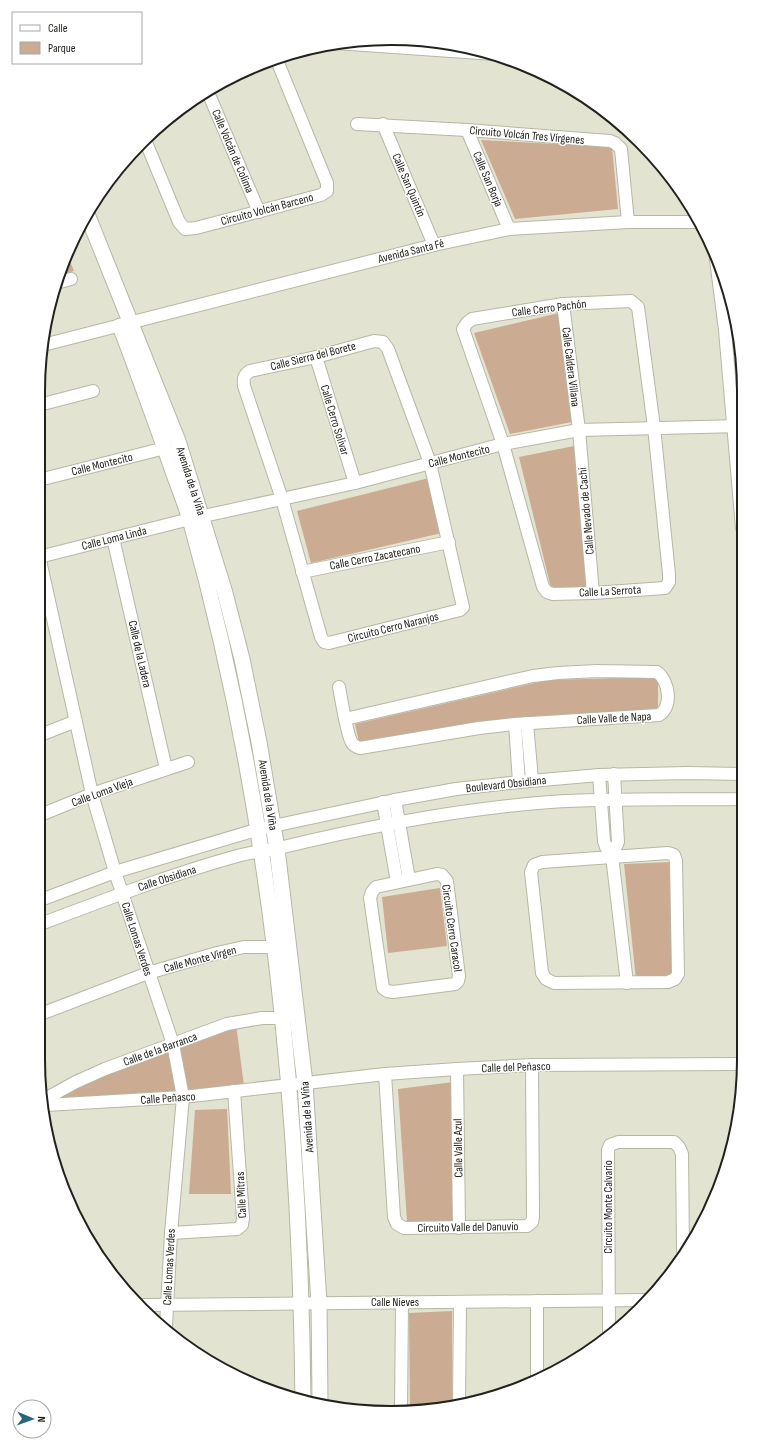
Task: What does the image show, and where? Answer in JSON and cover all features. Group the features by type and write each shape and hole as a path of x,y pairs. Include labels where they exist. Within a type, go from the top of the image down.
{"street":[{"name":"Circuito Volcán Barceno","path":"147,145 179,222 185,229 196,228 321,195 327,191 328,183 278,64"},
{"name":"Calle Volcán de Colima","path":"210,96 258,212"},
{"name":"Circuito Volcán Tres Vírgenes","path":"357,124 384,124 610,141 615,143 621,149 628,222"},
{"name":"Calle San Quintín","path":"384,124 434,245"},
{"name":"Calle San Borja","path":"467,130 509,229"},
{"name":"Avenida de la Viña","path":"89,221 126,324 165,448 196,518"},
{"name":"Avenida Santa Fé","path":"48,343 434,245 509,229 628,222 693,222"},
{"path":"718,278 737,425"},
{"path":"63,281 71,279"},
{"name":"Calle Cerro Pachón","path":"503,444 463,329 472,319 563,304 631,301 638,307 654,427"},
{"name":"Calle Caldera Villana","path":"563,304 579,430"},
{"name":"Avenida de la Viña","path":"126,324 178,441 196,518 220,635 266,828 304,1083 319,1303 320,1398"},
{"name":"Calle Sierra del Borete","path":"282,498 244,386 243,380 245,375 250,371 316,357 374,341 383,342 388,349 430,463"},
{"name":"Calle Cerro Solivar","path":"316,357 355,483"},
{"path":"45,403 93,391"},
{"name":"Calle Montecito","path":"196,518 355,483 503,444 579,430 737,425"},
{"name":"Calle La Serrota","path":"503,444 543,587 547,592 553,594 593,593 665,588 669,582 669,574 654,427"},
{"name":"Calle Nevado de Cachi","path":"579,430 593,593"},
{"name":"Calle Montecito","path":"45,478 165,448"},
{"name":"Circuito Cerro Naranjos","path":"282,498 321,637 324,642 330,643 460,610 463,607 463,601 430,463"},
{"name":"Calle Loma Linda","path":"45,555 196,518"},
{"name":"Calle de la Ladera","path":"113,538 166,769"},
{"name":"Calle Cerro Zacatecano","path":"302,572 449,542"},
{"name":"Calle Lomas Verdes","path":"45,584 92,794 115,872 173,1044 183,1097 171,1233 166,1323"},
{"name":"Calle Valle de Napa","path":"339,687 345,719 352,743 360,748 456,732 521,724 659,715 664,713 666,707 667,690 665,682 657,672 597,671 558,673 505,682 345,719"},
{"path":"45,733 76,721"},
{"path":"521,724 532,780"},
{"path":"519,782 521,724"},
{"name":"Calle Loma Vieja","path":"45,813 92,794 188,762"},
{"path":"614,774 618,842 612,856 627,983"},
{"name":"Boulevard Obsidiana","path":"266,828 389,801 532,780 614,774 737,774"},
{"path":"599,775 604,841 606,848 612,856"},
{"name":"Boulevard Obsidiana","path":"269,849 393,822 500,807 601,799 737,799"},
{"path":"389,801 403,881"},
{"name":"Calle Obsidiana","path":"45,898 115,872 266,828"},
{"name":"Avenida de la Viña","path":"269,849 274,947 289,1085 302,1304 303,1394"},
{"name":"Calle Obsidiana","path":"45,922 123,893 211,864 269,849"},
{"path":"668,853 674,855 676,861 678,974 675,978 668,982 554,983 546,979 542,973 532,869 537,863 542,862 612,856 668,853"},
{"name":"Circuito Cerro Caracol","path":"437,874 442,875 447,881 458,976 458,981 455,984 394,992 387,991 383,988 370,898 376,887 403,881 437,874"},
{"name":"Calle Monte Virgen","path":"45,1012 148,973 217,953 260,946 274,947"},
{"name":"Calle de la Barranca","path":"47,1097 93,1074 235,1022 262,1018 281,1018"},
{"name":"Calle del Peñasco","path":"289,1085 385,1074 457,1069 532,1066 737,1064"},
{"name":"Circuito Valle del Danuvio","path":"385,1074 394,1217 398,1224 404,1228 527,1226 532,1222 533,1217 532,1066"},
{"name":"Calle Valle Azul","path":"457,1069 459,1228"},
{"name":"Calle Peñasco","path":"48,1105 183,1097 289,1085"},
{"name":"Calle Mitras","path":"171,1233 237,1229 242,1226 243,1218 234,1091"},
{"name":"Circuito Monte Calvario","path":"609,1300 608,1150 610,1145 618,1142 674,1142 679,1147 682,1154 683,1246"},
{"path":"609,1300 609,1329"},
{"name":"Calle Nieves","path":"146,1305 640,1300"},
{"path":"537,1301 537,1373"},
{"path":"402,1302 402,1406"},
{"path":"459,1399 460,1302"}],"green space":[{"path":"481,140 612,147 618,209 515,219"},
{"path":"70,261 74,271 65,274"},
{"path":"559,313 572,422 510,434 474,333"},
{"path":"574,446 588,588 551,588 519,457"},
{"path":"429,478 442,533 311,563 297,511"},
{"path":"658,677 658,712 507,720 359,742 355,724 548,680"},
{"path":"672,862 672,978 636,980 624,864"},
{"path":"440,888 447,946 388,953 382,897"},
{"path":"236,1024 244,1086 186,1096 175,1047"},
{"path":"170,1048 180,1094 48,1102 48,1100 79,1082"},
{"path":"453,1082 452,1221 407,1221 398,1089"},
{"path":"227,1109 231,1194 189,1194 195,1110"},
{"path":"452,1311 452,1400 410,1405 409,1313"}]}
